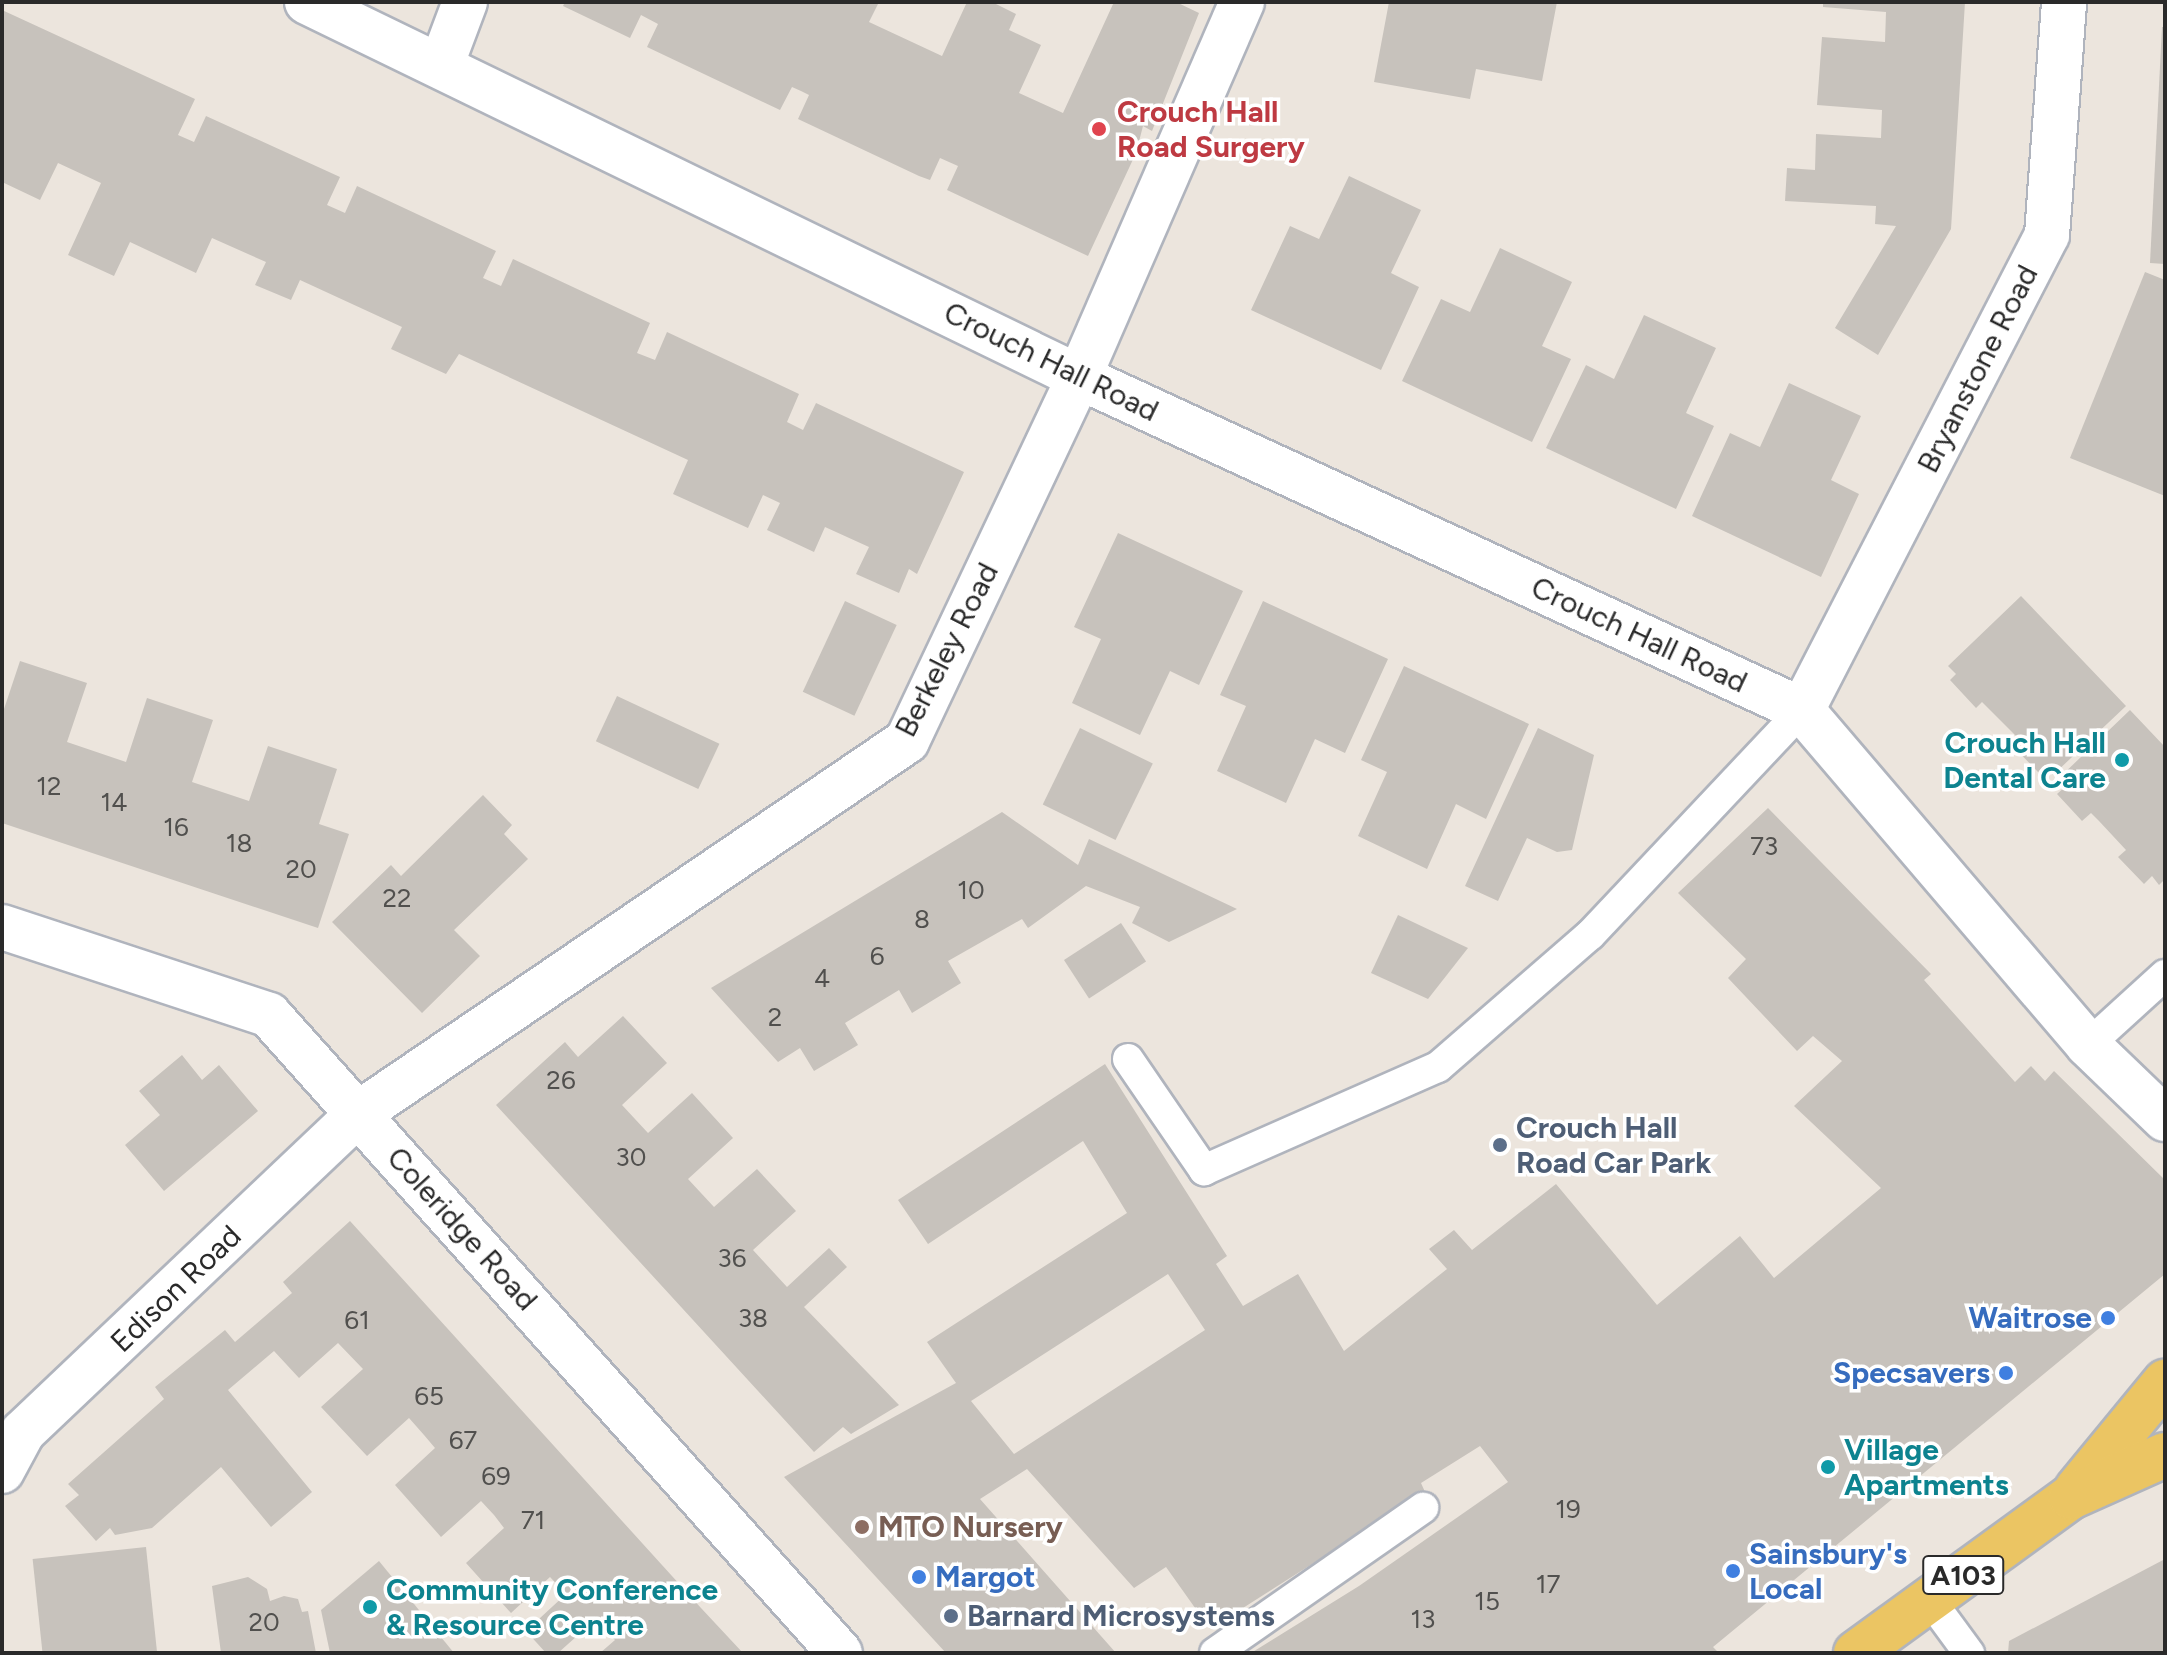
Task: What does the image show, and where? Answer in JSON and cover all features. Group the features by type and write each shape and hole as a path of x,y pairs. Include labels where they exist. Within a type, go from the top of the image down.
{"main road":[{"path":"2071,1497 2165,1382"},
{"name":"A103","path":"1856,1653 2071,1497 2165,1455"}],"street":[{"name":"Crouch Hall Road","path":"307,2 1079,377 1802,710 2088,1045 2165,1119"},
{"path":"441,66 465,2"},
{"name":"Berkeley Road","path":"359,1113 907,741 1079,377 1242,2"},
{"name":"Bryanstone Road","path":"1802,710 2047,235 2064,2"},
{"name":"Coleridge Road","path":"2,927 269,1015 840,1653"},
{"name":"Edison Road","path":"2,1471 23,1432 359,1113"}],"lane":[{"path":"1128,1059 1204,1170 1438,1067 1590,935 1802,710"},
{"path":"2088,1045 2165,975"},
{"path":"1215,1653 1423,1508"},
{"path":"1930,1600 1969,1653"}],"building":[{"path":"565,2 879,2 869,22 942,56 967,2 992,2 1016,14 1009,30 1041,45 1019,93 1063,113 1114,2 1176,2 1199,13 1152,131 1143,126 1136,153 1088,256 947,190 958,166 940,158 930,180 919,176 798,119 809,95 801,91 792,87 780,110 647,47 658,24 641,15 630,38 563,6"},
{"path":"1389,2 1557,2 1542,81 1476,69 1470,99 1374,82"},
{"path":"1823,2 1965,2 1951,229 1878,355 1835,328 1896,226 1875,224 1876,206 1785,201 1787,168 1815,170 1816,134 1881,138 1882,110 1817,105 1822,37 1885,42 1886,12 1823,7"},
{"path":"2,10 195,99 178,135 194,142 206,116 340,177 327,205 345,213 357,186 496,251 483,278 501,286 513,259 650,323 637,353 655,360 667,332 799,394 787,422 803,430 816,403 964,472 917,574 909,569 899,593 856,574 869,547 825,527 814,552 767,530 780,503 763,495 748,528 673,494 688,460 459,354 446,374 391,349 402,327 300,280 291,300 255,285 266,262 212,238 196,273 130,242 114,276 68,255 101,183 58,163 40,200 2,182"},
{"path":"2162,27 2165,27 2165,264 2150,263"},
{"path":"1349,176 1421,210 1391,273 1419,287 1381,370 1251,310 1290,226 1319,239"},
{"path":"1500,248 1572,282 1542,346 1571,359 1532,442 1402,381 1441,299 1470,312"},
{"path":"2145,272 2165,280 2165,496 2070,458"},
{"path":"1644,315 1716,348 1686,413 1714,426 1676,509 1546,448 1586,365 1614,379"},
{"path":"1789,383 1861,416 1831,480 1859,494 1821,577 1692,516 1730,433 1760,447"},
{"path":"1118,533 1243,591 1199,685 1170,671 1140,735 1072,703 1101,639 1074,627"},
{"path":"2021,596 2126,706 2053,775 2045,765 2038,772 2009,742 2016,736 1982,702 1976,708 1950,680 1956,674 1948,666"},
{"path":"845,601 897,625 854,716 803,692"},
{"path":"1263,601 1388,659 1345,753 1315,739 1286,803 1217,771 1246,706 1220,695"},
{"path":"20,661 87,683 67,742 126,762 147,698 213,720 192,782 249,801 268,746 337,769 319,824 349,834 318,928 2,823 2,715"},
{"path":"1404,666 1529,724 1486,819 1456,804 1427,869 1358,836 1387,772 1361,760"},
{"path":"617,696 719,744 698,789 596,741"},
{"name":"Crouch Hall Dental Care","path":"2130,710 2165,747 2165,879 2159,885 2152,876 2144,884 2118,857 2126,850 2099,821 2091,813 2082,821 2057,794 2066,786 2058,779"},
{"path":"1080,728 1153,764 1116,840 1043,804"},
{"path":"1538,728 1594,755 1572,850 1557,852 1527,838 1498,901 1465,886"},
{"path":"483,795 512,825 504,834 528,859 454,930 480,956 422,1013 332,922 391,865 401,876"},
{"path":"1768,808 1931,974 1924,980 2015,1082 2031,1066 2045,1081 2054,1071 2165,1180 2165,1274 1713,1647 1719,1653 1251,1653 1359,1586 1508,1482 1480,1446 1421,1483 1425,1492 1210,1629 1166,1567 1134,1588 1027,1469 980,1499 1116,1653 946,1653 784,1477 956,1383 927,1342 1127,1213 1083,1141 928,1244 898,1200 1105,1064 1227,1256 1216,1264 1243,1306 1298,1274 1344,1351 1447,1269 1429,1249 1454,1230 1472,1250 1556,1184 1657,1305 1740,1236 1774,1278 1881,1188 1794,1106 1842,1061 1813,1036 1797,1051 1728,978 1746,959 1678,893","holes":["1168,1274 1205,1330 1014,1454 971,1401"]},
{"path":"1002,812 1078,865 1089,839 1237,909 1169,942 1132,923 1140,907 1086,886 1028,928 1022,919 948,961 961,983 912,1013 899,990 845,1023 858,1045 814,1071 800,1048 778,1062 711,988"},
{"path":"1398,915 1468,948 1428,999 1371,973"},
{"path":"1121,923 1146,962 1089,999 1064,960"},
{"path":"623,1016 667,1063 622,1105 648,1133 692,1093 733,1138 688,1179 714,1207 757,1169 796,1211 753,1250 787,1287 829,1248 847,1267 804,1307 899,1405 851,1434 843,1427 814,1452 496,1105 565,1042 578,1057"},
{"path":"182,1055 202,1080 219,1065 258,1111 164,1191 125,1145 160,1115 139,1091"},
{"path":"350,1221 743,1653 600,1653 615,1640 596,1619 558,1653 546,1653 526,1631 566,1594 550,1577 511,1613 466,1563 504,1528 481,1501 441,1537 395,1485 435,1448 409,1418 367,1456 321,1407 363,1369 338,1343 299,1378 274,1351 228,1390 312,1492 271,1527 221,1467 152,1528 115,1535 110,1528 96,1541 65,1506 79,1495 68,1484 164,1399 155,1387 225,1330 235,1342 292,1293 283,1282"},
{"path":"146,1547 157,1653 43,1653 33,1559"},
{"path":"2165,1559 2165,1653 2008,1653 2009,1641"},
{"name":"Community Conference & Resource Centre","path":"379,1561 454,1653 330,1653 321,1610"},
{"path":"248,1577 267,1589 270,1601 284,1596 298,1599 302,1612 308,1611 316,1653 221,1653 212,1586"}],"place":[{"name":"Crouch Hall Road Surgery","path":"1099,129"},
{"name":"Crouch Hall Dental Care","path":"2122,760"},
{"name":"Crouch Hall Road Car Park","path":"1500,1145"},
{"name":"Waitrose","path":"2108,1318"},
{"name":"Specsavers","path":"2006,1373"},
{"name":"Village Apartments","path":"1828,1467"},
{"name":"MTO Nursery","path":"862,1527"},
{"name":"Sainsbury's Local","path":"1733,1571"},
{"name":"Margot","path":"919,1577"},
{"name":"Community Conference & Resource Centre","path":"370,1607"},
{"name":"Barnard Microsystems","path":"951,1616"}]}
